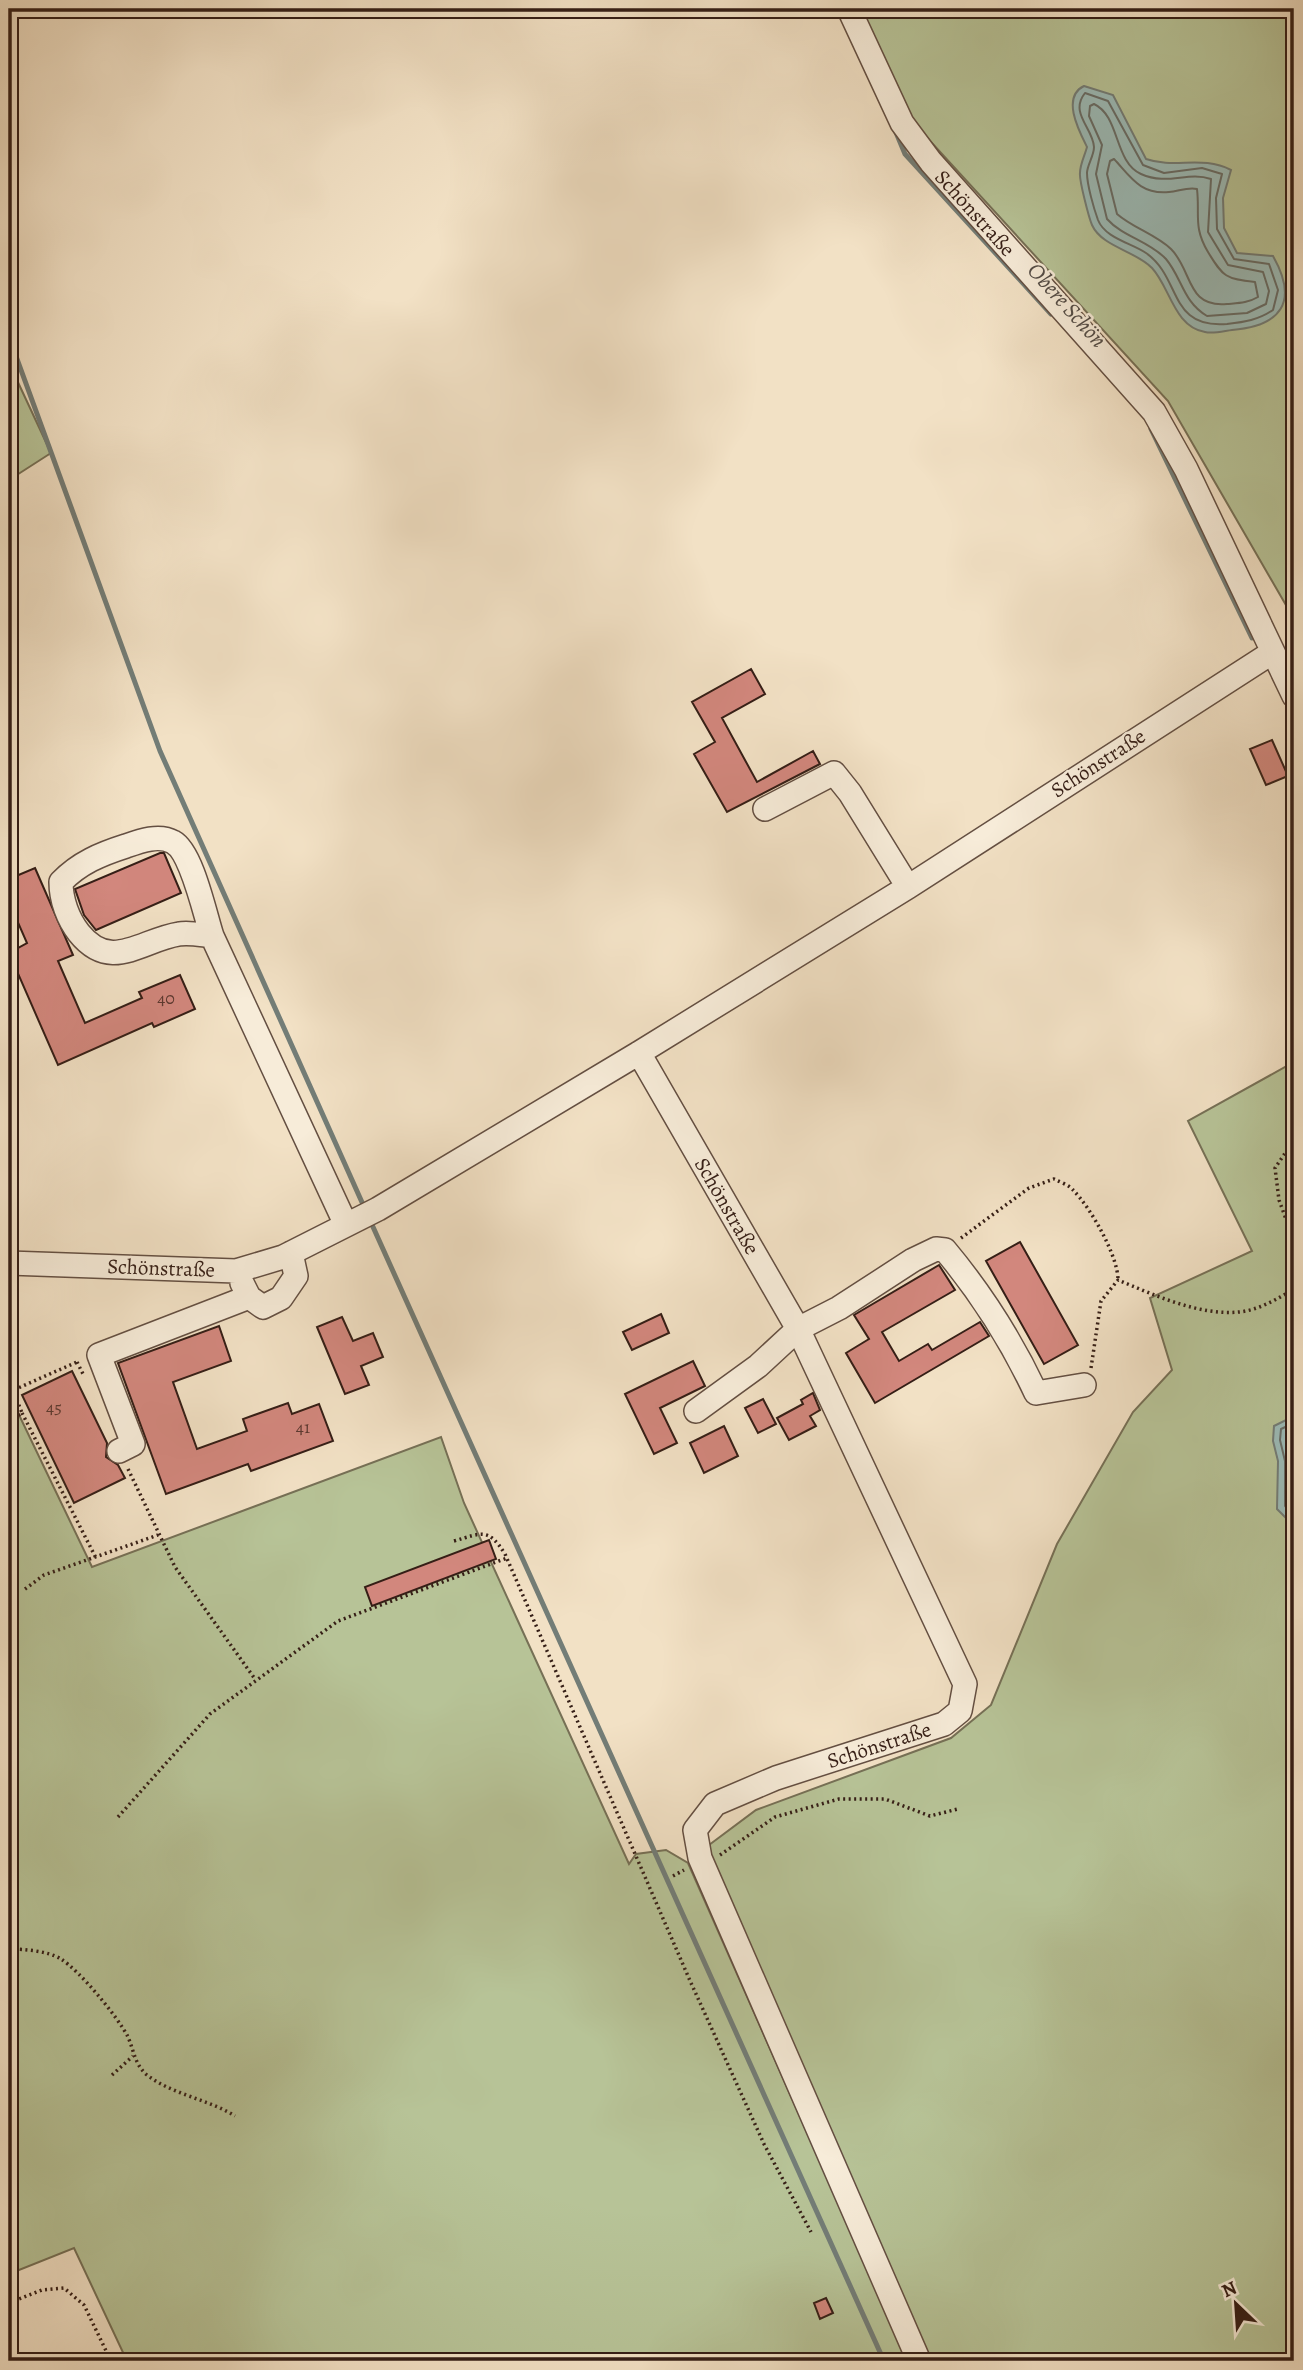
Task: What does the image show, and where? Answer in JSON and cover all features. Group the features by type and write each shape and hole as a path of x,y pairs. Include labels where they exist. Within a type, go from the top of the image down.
{"street":[{"name":"Schönstraße","path":"849,9 902,123 930,162 1154,412 1186,469 1294,696"},
{"name":"Schönstraße","path":"9,1263 236,1271 291,1253 360,1218 639,1054 908,887 1273,652"},
{"path":"765,809 834,773 850,793 908,887"},
{"path":"212,936 180,934 134,949 108,954 89,945 74,927 61,897 61,882 72,870 101,854 145,840 161,838 174,842 185,854 212,936 360,1218"},
{"name":"Schönstraße","path":"639,1054 799,1329 965,1684 960,1710 944,1724 776,1778 715,1804 695,1830 702,1863 919,2361"},
{"path":"696,1411 758,1366 799,1329 839,1308 913,1259 936,1249 945,1250 974,1285 1022,1362 1036,1393 1084,1385"},
{"path":"236,1271 249,1297 263,1307 281,1298 296,1276 291,1253"},
{"path":"119,1451 133,1444 99,1355 249,1297"}],"path":[{"path":"1294,1140 1275,1168 1279,1200 1294,1241"},
{"path":"945,1250 1029,1188 1054,1179 1073,1189 1118,1265 1118,1280 1101,1301 1093,1363 1084,1385"},
{"path":"1118,1280 1154,1295 1208,1310 1239,1312 1267,1304 1294,1289"},
{"path":"96,1558 11,1391 99,1355"},
{"path":"77,1362 87,1384"},
{"path":"9,1421 22,1413"},
{"path":"119,1451 175,1567 255,1679"},
{"path":"454,1541 484,1532 494,1537 507,1558 691,1983 764,2144 811,2232"},
{"path":"24,1589 44,1575 159,1534"},
{"path":"118,1817 210,1714 338,1621 507,1558"},
{"path":"673,1876 729,1851 775,1817 839,1800 885,1799 930,1816 958,1809"},
{"path":"9,1949 59,1958 73,1969 115,2015 129,2039 133,2056 145,2074 166,2087 220,2107 235,2116"},
{"path":"112,2076 133,2056"},
{"path":"9,2302 42,2290 64,2288 84,2305 111,2361"}],"green space":[{"path":"857,9 1294,9 1294,619 1168,401 909,118"},
{"path":"9,363 51,453 9,480"},
{"path":"1294,1062 1294,2361 928,2361 705,1848 756,1810 951,1738 991,1705 1057,1544 1133,1412 1172,1370 1150,1298 1252,1251 1188,1121"},
{"path":"9,1394 92,1567 441,1437 464,1503 629,1864 636,1854 666,1850 688,1863 908,2361 127,2361 74,2248 9,2274"}],"water":[{"path":"1084,86 1113,95 1146,159 1167,163 1210,163 1231,170 1223,198 1224,228 1237,253 1273,256 1281,272 1284,299 1281,309 1273,317 1249,328 1208,333 1195,329 1179,315 1152,268 1103,239 1097,232 1092,225 1080,177 1087,147 1076,124 1073,106 1077,91"},
{"path":"1294,1416 1294,1526 1277,1509 1278,1461 1273,1441 1274,1426"}],"building":[{"path":"751,669 765,694 722,718 757,782 813,751 820,764 727,812 694,754 715,742 692,702"},
{"path":"1272,740 1288,776 1266,785 1250,749"},
{"path":"164,853 181,893 96,930 84,915 75,889"},
{"path":"35,868 73,955 58,961 85,1023 142,998 139,992 180,975 195,1009 154,1027 152,1023 58,1065 9,953 27,943 9,902 9,879"},
{"path":"1020,1242 1078,1345 1044,1364 986,1261"},
{"path":"939,1265 955,1290 882,1332 899,1361 928,1344 932,1350 980,1322 989,1336 875,1403 846,1353 869,1339 854,1315"},
{"path":"661,1314 669,1333 632,1350 623,1332"},
{"path":"342,1317 353,1341 373,1333 383,1357 361,1366 369,1385 345,1394 317,1327"},
{"path":"219,1326 231,1361 173,1382 197,1449 247,1431 243,1419 288,1403 292,1414 319,1404 333,1441 251,1471 248,1464 166,1494 118,1363"},
{"path":"693,1361 705,1386 660,1408 677,1443 654,1454 625,1394"},
{"path":"72,1371 107,1443 106,1457 118,1465 125,1478 74,1503 22,1395"},
{"path":"813,1393 820,1410 810,1416 816,1426 789,1440 777,1418 803,1404 801,1400"},
{"path":"763,1399 776,1424 758,1433 745,1408"},
{"path":"724,1426 738,1456 704,1473 690,1443"},
{"path":"489,1540 496,1559 372,1606 365,1587"},
{"path":"826,2298 833,2313 820,2319 814,2303"}],"waterway":[{"name":"Obere Schön","path":"895,130 905,154 1051,314"},
{"path":"9,337 160,751 365,1209"},
{"name":"Obere Schön","path":"1151,429 1252,638"},
{"path":"369,1218 884,2361"}]}
